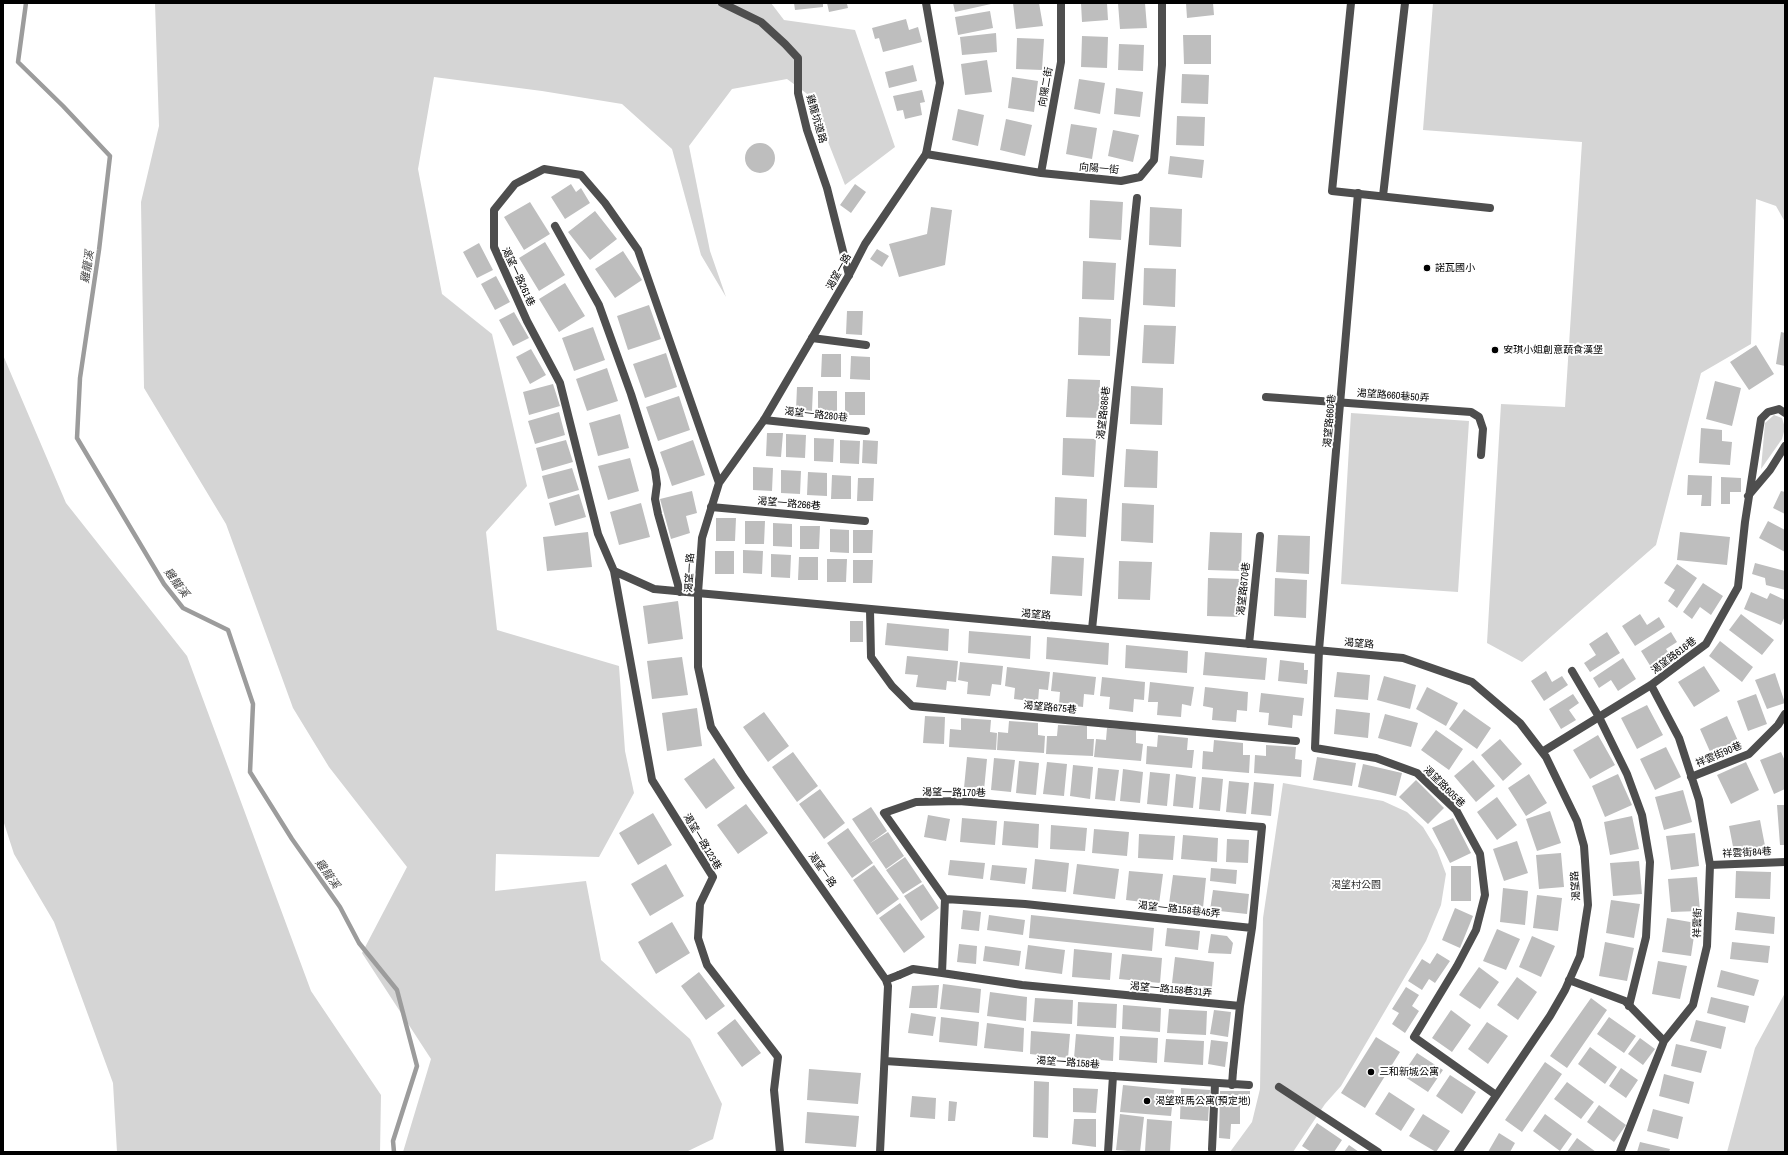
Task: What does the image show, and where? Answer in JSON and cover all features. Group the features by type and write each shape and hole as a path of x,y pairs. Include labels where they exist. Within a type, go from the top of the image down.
{"street":[{"name":"雞籠坑道路","path":"722,3 761,22 798,58 798,93 807,130 827,188 850,275"},
{"name":"渴望一路","path":"886,980 742,775 711,727 698,667 698,593 702,538 719,483 764,420 850,275 865,244 926,154 940,83 926,3"},
{"name":"向陽二街","path":"1041,173 1061,62 1061,3"},
{"name":"向陽一街","path":"926,154 1041,173 1121,181 1140,177 1154,160 1162,65 1162,3"},
{"path":"1351,3 1332,191 1490,208"},
{"path":"1383,196 1405,3"},
{"name":"渴望一路261巷","path":"614,572 598,534 560,383 527,321 494,247 494,210 515,184 544,169 580,175 605,202 634,244 638,250 719,483"},
{"name":"渴望路660巷","path":"1320,650 1358,193"},
{"name":"渴望路686巷","path":"1092,629 1137,198"},
{"path":"554,226 599,305 631,394 655,470 657,484 655,499 658,514 680,592"},
{"path":"812,338 866,344"},
{"name":"渴望路660巷50弄","path":"1266,396 1471,412 1479,417 1483,429 1481,455"},
{"name":"渴望路616巷","path":"1542,752 1651,685 1706,644 1738,587 1748,497 1761,420 1768,412 1779,409 1785,413"},
{"name":"渴望一路280巷","path":"764,420 866,431"},
{"path":"1748,497 1770,470 1785,446"},
{"name":"渴望一路266巷","path":"711,507 865,521"},
{"name":"渴望路670巷","path":"1249,644 1260,536"},
{"path":"614,572 654,589 698,593"},
{"name":"渴望一路123巷","path":"614,572 652,780 713,877 700,904 698,938 706,965 778,1057 774,1090 780,1152"},
{"name":"渴望路","path":"698,593 1403,658 1472,682 1520,723 1542,752 1577,821 1584,846 1588,905 1580,956 1569,980 1550,1016 1458,1152"},
{"name":"渴望路675巷","path":"870,610 871,657 892,686 912,706 1296,741"},
{"name":"渴望路605巷","path":"1320,650 1315,748 1376,758 1417,773 1456,810 1480,854 1485,895 1476,930 1457,966 1414,1037 1496,1095"},
{"path":"1572,671 1599,717 1627,774 1642,815 1650,862 1646,937 1629,1006"},
{"name":"祥雲街","path":"1620,1152 1664,1041 1693,1005 1707,946 1710,865 1699,800 1679,738 1651,685"},
{"name":"祥雲街90巷","path":"1691,777 1749,754 1778,725 1785,714"},
{"name":"渴望一路170巷","path":"945,899 884,813 916,802 959,801 1262,827 1252,928"},
{"name":"祥雲街84巷","path":"1710,865 1785,862"},
{"path":"880,1152 888,986 886,980 913,969 942,973 945,899"},
{"name":"渴望一路158巷45弄","path":"945,899 1025,904 1252,928"},
{"path":"1232,1085 1240,1006 1252,928"},
{"name":"渴望一路158巷31弄","path":"942,973 1022,986 1240,1006"},
{"path":"1569,980 1625,1001 1664,1041"},
{"name":"渴望一路158巷","path":"885,1060 1249,1086"},
{"path":"1108,1152 1113,1076"},
{"path":"1212,1149 1215,1084"},
{"path":"1279,1087 1378,1152"}],"green space":[{"path":"155,3 771,3 784,20 855,30 895,147 845,185 810,96 787,79 732,89 689,146 710,251 726,297 701,255 672,149 622,104 542,91 434,77 418,169 442,294 492,334 527,486 486,532 497,630 619,666 625,751 634,793 599,857 496,854 495,891 586,881 601,960 690,1039 722,1104 713,1139 686,1152 403,1152 431,1059 362,953 407,867 329,767 293,708 226,524 144,388 141,202 159,126"},
{"path":"1433,3 1785,3 1785,222 1776,206 1756,199 1751,344 1701,373 1656,545 1522,662 1487,643 1501,404 1565,407 1582,142 1423,130"},
{"path":"3,355 66,503 187,656 311,991 381,1095 380,1152 117,1152 113,1083 54,922 14,854 3,820"},
{"path":"1351,413 1469,421 1458,592 1341,584"},
{"path":"1774,415 1782,418 1785,428 1782,439 1761,469 1765,423"},
{"name":"渴望村公園","path":"1283,783 1383,801 1407,812 1423,827 1437,850 1446,874 1441,905 1426,941 1341,1086 1325,1104 1293,1152 1230,1152 1252,1122 1260,1089 1263,918"},
{"path":"1785,993 1785,1152 1727,1152 1755,1048"}],"building":[{"path":"794,3 823,3 823,7 795,10"},
{"path":"827,3 850,4 847,4 848,8 829,12"},
{"path":"953,3 991,3 991,4 955,12"},
{"path":"1013,3 1039,3 1043,26 1016,29"},
{"path":"1081,3 1107,3 1108,20 1082,22"},
{"path":"1118,3 1145,3 1147,28 1120,29"},
{"path":"1186,3 1213,3 1214,15 1187,18"},
{"path":"990,11 993,28 958,35 955,17"},
{"path":"906,19 909,30 918,27 922,42 883,52 879,38 875,39 872,28"},
{"path":"996,33 997,52 962,55 960,37"},
{"path":"1183,35 1211,35 1211,64 1184,64"},
{"path":"1082,36 1108,37 1107,68 1081,67"},
{"path":"1017,38 1044,39 1042,70 1016,69"},
{"path":"1119,44 1144,45 1143,71 1118,70"},
{"path":"987,60 992,92 965,95 961,64"},
{"path":"913,65 917,81 889,88 885,72"},
{"path":"1182,74 1209,75 1208,104 1181,103"},
{"path":"1012,77 1038,81 1034,112 1008,108"},
{"path":"1079,79 1105,83 1100,114 1074,109"},
{"path":"1116,88 1143,92 1140,117 1114,114"},
{"path":"922,90 925,102 920,103 922,115 905,119 903,110 897,111 893,96"},
{"path":"958,109 984,115 978,146 952,140"},
{"path":"1177,116 1205,117 1204,146 1176,145"},
{"path":"1006,119 1032,125 1025,156 1000,150"},
{"path":"1071,124 1097,128 1092,159 1066,154"},
{"path":"1113,130 1139,135 1133,162 1108,156"},
{"path":"760,143 771,147 775,158 771,169 760,173 749,169 745,158 749,147"},
{"path":"1170,156 1204,160 1202,178 1168,174"},
{"path":"571,184 576,192 581,188 590,203 565,219 551,197"},
{"path":"855,184 866,192 851,213 840,205"},
{"path":"1090,200 1123,202 1121,240 1089,238"},
{"path":"530,202 550,234 524,250 504,217"},
{"path":"931,207 952,210 945,265 899,277 889,244 927,234"},
{"path":"1150,207 1182,209 1181,247 1149,245"},
{"path":"595,211 617,239 590,260 568,232"},
{"path":"545,242 565,275 539,291 519,258"},
{"path":"479,243 493,270 477,278 463,252"},
{"path":"877,249 889,256 882,267 870,259"},
{"path":"623,251 642,280 615,298 595,269"},
{"path":"1083,261 1116,263 1114,300 1082,299"},
{"path":"1144,268 1176,269 1175,307 1143,305"},
{"path":"496,276 510,302 495,310 481,284"},
{"path":"565,283 585,316 559,332 539,299"},
{"path":"649,305 661,339 628,350 617,316"},
{"path":"847,311 863,311 862,335 846,334"},
{"path":"514,312 529,338 513,346 499,320"},
{"path":"1079,317 1111,319 1110,356 1078,355"},
{"path":"1144,325 1176,326 1174,364 1142,363"},
{"path":"593,327 605,360 574,371 562,338"},
{"path":"1781,332 1785,333 1785,366 1776,364"},
{"path":"1756,345 1774,374 1749,390 1730,362"},
{"path":"531,349 546,375 530,384 516,357"},
{"path":"666,353 677,387 645,398 633,364"},
{"path":"822,354 841,354 841,377 821,377"},
{"path":"851,356 870,357 870,380 850,379"},
{"path":"607,368 618,401 587,411 576,379"},
{"path":"1068,379 1100,380 1099,418 1066,417"},
{"path":"1715,381 1741,388 1732,426 1706,419"},
{"path":"553,384 560,406 529,415 523,392"},
{"path":"1131,386 1163,388 1162,425 1130,424"},
{"path":"797,387 813,387 812,411 796,410"},
{"path":"818,391 837,391 837,414 818,414"},
{"path":"845,392 865,392 865,415 845,415"},
{"path":"679,396 690,430 658,441 646,407"},
{"path":"559,412 565,435 535,444 528,421"},
{"path":"620,414 629,448 598,456 589,423"},
{"path":"1701,428 1722,430 1722,441 1732,442 1730,465 1699,463"},
{"path":"767,433 783,433 781,457 766,456"},
{"path":"786,434 806,435 805,458 786,457"},
{"path":"814,438 834,439 833,462 814,461"},
{"path":"1063,438 1096,439 1094,477 1062,475"},
{"path":"566,440 573,462 542,471 536,448"},
{"path":"693,440 705,475 672,486 660,452"},
{"path":"840,440 860,441 859,464 840,463"},
{"path":"863,440 878,441 877,464 862,463"},
{"path":"1126,449 1158,451 1157,488 1124,487"},
{"path":"630,458 639,491 608,500 598,466"},
{"path":"753,467 773,468 772,491 753,490"},
{"path":"572,468 579,490 548,499 542,476"},
{"path":"781,470 801,471 800,494 781,493"},
{"path":"808,472 827,473 827,496 807,495"},
{"path":"832,475 851,476 851,499 831,499"},
{"path":"1688,475 1712,476 1711,506 1701,506 1702,495 1687,495"},
{"path":"1721,477 1741,478 1741,492 1730,492 1730,504 1721,504"},
{"path":"858,478 874,478 873,501 857,501"},
{"path":"692,491 697,513 686,516 690,533 671,539 660,499"},
{"path":"1781,491 1785,492 1785,514 1773,508"},
{"path":"579,494 586,517 555,526 549,503"},
{"path":"1055,497 1087,499 1086,537 1054,535"},
{"path":"641,503 650,537 619,545 610,512"},
{"path":"1122,503 1154,505 1153,543 1121,541"},
{"path":"716,518 736,518 735,541 716,541"},
{"path":"745,521 765,521 764,544 745,544"},
{"path":"1768,521 1785,530 1785,552 1759,538"},
{"path":"773,523 792,524 792,547 773,546"},
{"path":"800,526 820,526 819,549 800,549"},
{"path":"830,529 849,530 849,553 830,552"},
{"path":"853,530 873,530 872,553 853,553"},
{"path":"588,532 592,567 547,571 543,537"},
{"path":"1210,532 1242,533 1241,571 1208,570"},
{"path":"1680,532 1730,537 1727,565 1677,560"},
{"path":"1278,535 1310,536 1309,574 1276,572"},
{"path":"743,550 763,551 762,574 743,573"},
{"path":"715,551 734,551 734,574 715,574"},
{"path":"771,554 791,555 790,578 771,577"},
{"path":"1052,556 1084,558 1082,596 1050,594"},
{"path":"799,557 818,557 818,580 798,580"},
{"path":"827,559 847,559 846,582 827,582"},
{"path":"853,560 873,560 872,583 853,583"},
{"path":"1119,561 1152,562 1150,600 1118,599"},
{"path":"1755,563 1785,571 1785,590 1766,585 1765,578 1752,574"},
{"path":"1677,564 1697,578 1677,608 1668,601 1675,590 1664,583"},
{"path":"1208,578 1241,579 1239,617 1207,616"},
{"path":"1275,578 1307,580 1306,618 1274,616"},
{"path":"1703,583 1723,596 1711,615 1700,607 1692,619 1683,612"},
{"path":"1751,592 1767,599 1770,593 1785,600 1785,616 1781,625 1744,609"},
{"path":"678,601 683,639 648,644 643,606"},
{"path":"1640,614 1647,625 1659,617 1665,627 1635,646 1622,626"},
{"path":"1741,614 1774,640 1762,655 1729,630"},
{"path":"850,621 863,621 863,642 850,642"},
{"path":"887,623 949,629 948,651 885,645"},
{"path":"969,631 1031,636 1030,659 968,653"},
{"path":"1607,632 1620,653 1590,672 1584,663 1596,655 1589,644"},
{"path":"1671,632 1677,642 1666,649 1673,660 1654,672 1641,651"},
{"path":"1047,637 1109,643 1108,665 1046,659"},
{"path":"1720,641 1753,667 1742,682 1709,656"},
{"path":"1126,645 1188,651 1187,673 1125,668"},
{"path":"1205,652 1267,658 1265,680 1203,675"},
{"path":"907,656 958,661 956,682 947,681 946,690 916,687 918,675 905,674"},
{"path":"682,657 688,695 652,699 647,661"},
{"path":"1623,658 1636,679 1618,691 1611,680 1599,688 1593,678"},
{"path":"1280,660 1304,663 1304,670 1308,670 1307,684 1278,681"},
{"path":"960,662 1003,666 1001,685 992,684 990,696 967,694 968,682 958,680"},
{"path":"1704,666 1720,691 1694,707 1678,682"},
{"path":"1007,667 1050,672 1048,690 1039,689 1038,702 1014,699 1015,688 1005,686"},
{"path":"1546,671 1552,682 1562,676 1568,685 1544,701 1531,681"},
{"path":"1053,672 1096,677 1094,695 1084,694 1083,707 1059,704 1060,692 1051,691"},
{"path":"1337,672 1370,675 1368,700 1334,697"},
{"path":"1775,673 1785,703 1767,709 1755,680"},
{"path":"1384,676 1416,685 1410,709 1377,700"},
{"path":"1102,677 1145,682 1144,700 1134,699 1133,712 1109,709 1110,697 1100,696"},
{"path":"1150,682 1194,687 1191,706 1182,704 1181,717 1157,715 1158,702 1148,702"},
{"path":"1205,687 1248,692 1247,711 1237,710 1236,722 1212,720 1213,708 1203,706"},
{"path":"1427,687 1458,703 1446,726 1416,709"},
{"path":"1261,693 1304,698 1302,716 1293,715 1292,728 1268,725 1269,713 1259,712"},
{"path":"1573,694 1579,703 1569,710 1576,720 1561,729 1549,709"},
{"path":"1756,694 1767,724 1748,731 1737,701"},
{"path":"1647,705 1663,735 1637,749 1621,718"},
{"path":"697,708 702,746 667,751 662,713"},
{"path":"1336,709 1370,713 1368,738 1334,734"},
{"path":"1464,709 1491,728 1477,749 1449,729"},
{"path":"764,712 789,746 768,762 743,727"},
{"path":"1385,714 1418,723 1411,747 1378,738"},
{"path":"925,716 945,717 944,744 923,743"},
{"path":"1727,716 1739,743 1712,756 1700,729"},
{"path":"961,718 991,720 990,732 997,733 996,750 949,747 950,729 961,730"},
{"path":"1009,721 1038,723 1038,735 1045,736 1044,753 997,750 998,732 1008,733"},
{"path":"1058,725 1087,726 1087,739 1094,739 1093,756 1046,754 1047,736 1057,736"},
{"path":"1107,728 1136,730 1136,743 1143,744 1141,761 1094,757 1096,739 1106,740"},
{"path":"1436,730 1463,749 1449,770 1421,750"},
{"path":"1158,735 1188,738 1187,750 1194,750 1192,768 1146,764 1147,746 1157,747"},
{"path":"1598,735 1615,765 1590,779 1573,750"},
{"path":"1500,739 1522,764 1503,781 1481,755"},
{"path":"1214,740 1243,743 1243,755 1250,755 1249,773 1202,769 1203,751 1213,752"},
{"path":"1266,745 1296,747 1295,759 1302,760 1301,777 1254,773 1255,755 1266,756"},
{"path":"1666,747 1681,777 1655,790 1640,759"},
{"path":"793,752 818,786 797,802 772,767"},
{"path":"1781,752 1785,761 1785,789 1774,794 1760,760"},
{"path":"967,757 987,759 984,790 964,788"},
{"path":"1317,757 1356,763 1352,786 1313,780"},
{"path":"714,758 735,788 706,809 684,779"},
{"path":"994,758 1015,760 1011,792 991,790"},
{"path":"1473,760 1495,786 1476,802 1454,776"},
{"path":"1019,761 1039,763 1036,795 1016,793"},
{"path":"1047,762 1067,764 1064,796 1043,794"},
{"path":"1746,762 1759,790 1731,804 1717,775"},
{"path":"1363,764 1402,773 1396,796 1358,787"},
{"path":"1073,765 1093,767 1090,799 1070,796"},
{"path":"1098,768 1119,770 1115,801 1095,799"},
{"path":"1123,769 1143,772 1140,803 1120,801"},
{"path":"1150,772 1170,774 1167,806 1147,804"},
{"path":"1176,774 1196,777 1193,808 1173,806"},
{"path":"1529,774 1547,803 1526,816 1508,788"},
{"path":"1618,774 1632,805 1605,817 1592,786"},
{"path":"1202,777 1223,779 1220,811 1199,809"},
{"path":"1416,780 1444,808 1428,824 1399,797"},
{"path":"1229,781 1249,783 1246,814 1226,812"},
{"path":"1254,782 1274,784 1271,816 1251,814"},
{"path":"820,789 845,823 824,839 799,804"},
{"path":"1683,790 1692,822 1664,830 1655,797"},
{"path":"1497,797 1517,825 1497,840 1477,812"},
{"path":"746,804 768,833 738,854 717,825"},
{"path":"1777,805 1785,805 1785,845 1780,845"},
{"path":"871,807 887,831 869,844 852,819"},
{"path":"1550,811 1561,843 1537,851 1526,819"},
{"path":"653,813 672,845 638,865 619,833"},
{"path":"928,815 950,819 946,841 924,837"},
{"path":"1632,816 1639,849 1610,855 1604,822"},
{"path":"962,818 997,821 995,845 960,842"},
{"path":"1453,818 1471,853 1450,863 1432,828"},
{"path":"1760,820 1766,851 1735,857 1729,826"},
{"path":"1004,821 1039,824 1038,848 1002,845"},
{"path":"1051,825 1087,828 1085,851 1050,849"},
{"path":"848,828 873,863 852,878 827,843"},
{"path":"1094,829 1129,832 1127,856 1092,853"},
{"path":"888,832 904,856 886,869 869,844"},
{"path":"1695,833 1699,866 1671,870 1666,836"},
{"path":"1139,834 1175,836 1173,860 1138,858"},
{"path":"1183,835 1218,838 1217,862 1181,859"},
{"path":"1227,839 1249,840 1248,863 1226,862"},
{"path":"1517,841 1528,873 1504,881 1493,849"},
{"path":"1561,853 1564,887 1539,889 1536,855"},
{"path":"905,857 922,882 903,894 886,870"},
{"path":"1035,859 1069,863 1066,892 1032,889"},
{"path":"950,860 985,863 983,879 948,875"},
{"path":"1639,861 1642,894 1613,896 1610,863"},
{"path":"666,864 684,896 650,916 631,884"},
{"path":"1077,864 1119,869 1115,899 1073,894"},
{"path":"874,865 899,899 877,915 853,880"},
{"path":"992,865 1027,868 1025,884 990,880"},
{"path":"1451,866 1471,866 1471,901 1451,901"},
{"path":"1211,868 1237,870 1236,884 1210,881"},
{"path":"1129,871 1163,874 1159,904 1126,900"},
{"path":"1736,871 1771,872 1770,899 1735,898"},
{"path":"1173,875 1206,878 1203,908 1169,904"},
{"path":"1697,877 1700,911 1671,912 1668,879"},
{"path":"923,884 939,908 921,921 904,896"},
{"path":"1503,888 1528,891 1525,925 1500,922"},
{"path":"1213,890 1249,894 1247,914 1210,910"},
{"path":"1537,895 1562,898 1558,931 1533,928"},
{"path":"1611,900 1640,904 1634,938 1606,933"},
{"path":"900,903 925,937 904,953 879,918"},
{"path":"1455,908 1473,916 1460,948 1442,940"},
{"path":"963,910 981,912 979,931 961,929"},
{"path":"1737,912 1775,917 1774,934 1735,930"},
{"path":"989,915 1025,920 1023,935 987,930"},
{"path":"1031,915 1154,928 1152,951 1029,938"},
{"path":"1667,918 1696,923 1691,956 1662,952"},
{"path":"672,922 690,953 656,974 638,942"},
{"path":"1167,928 1200,931 1198,950 1165,946"},
{"path":"1497,929 1520,939 1506,970 1483,961"},
{"path":"1211,934 1227,936 1233,943 1231,954 1208,953"},
{"path":"1532,936 1555,946 1541,977 1519,967"},
{"path":"1605,942 1634,948 1627,981 1599,976"},
{"path":"1732,942 1770,946 1768,963 1730,959"},
{"path":"959,944 977,946 976,964 957,962"},
{"path":"1028,945 1065,950 1062,974 1025,969"},
{"path":"985,946 1021,951 1019,966 983,961"},
{"path":"1074,949 1112,953 1110,980 1072,977"},
{"path":"1437,953 1450,961 1435,983 1429,979 1422,990 1408,981 1422,959 1430,964"},
{"path":"1122,954 1162,958 1160,983 1119,979"},
{"path":"1175,957 1214,962 1212,987 1172,983"},
{"path":"1658,961 1687,966 1680,999 1652,994"},
{"path":"1479,967 1499,982 1480,1009 1459,995"},
{"path":"1721,970 1759,980 1754,996 1717,987"},
{"path":"699,972 725,1006 706,1020 681,986"},
{"path":"1517,977 1537,992 1518,1020 1497,1005"},
{"path":"943,984 981,989 979,1013 940,1009"},
{"path":"939,985 937,1008 909,1008 912,986"},
{"path":"1406,987 1419,995 1412,1006 1419,1011 1405,1033 1392,1024 1399,1013 1392,1009"},
{"path":"990,992 1027,997 1026,1021 987,1016"},
{"path":"1711,997 1749,1006 1745,1023 1707,1013"},
{"path":"1035,998 1073,1000 1072,1024 1033,1022"},
{"path":"1591,998 1607,1010 1567,1068 1550,1056"},
{"path":"1078,1002 1117,1004 1116,1028 1077,1026"},
{"path":"1123,1005 1161,1008 1160,1032 1122,1029"},
{"path":"1169,1009 1207,1011 1206,1035 1167,1033"},
{"path":"1214,1010 1231,1012 1228,1037 1210,1034"},
{"path":"1451,1010 1471,1025 1452,1052 1432,1038"},
{"path":"911,1013 936,1017 933,1036 908,1033"},
{"path":"941,1017 979,1022 977,1046 939,1042"},
{"path":"1609,1017 1636,1036 1624,1053 1597,1034"},
{"path":"735,1019 761,1053 742,1067 717,1033"},
{"path":"1696,1020 1726,1027 1721,1049 1690,1041"},
{"path":"1487,1022 1508,1036 1488,1064 1468,1049"},
{"path":"987,1023 1024,1028 1023,1052 984,1048"},
{"path":"1031,1031 1070,1034 1068,1058 1030,1054"},
{"path":"1076,1034 1114,1037 1113,1061 1074,1058"},
{"path":"1120,1036 1158,1038 1157,1063 1119,1060"},
{"name":"三和新城公寓","path":"1376,1037 1400,1052 1365,1108 1341,1093"},
{"path":"1640,1038 1655,1049 1643,1065 1628,1054"},
{"path":"1166,1039 1204,1041 1203,1065 1164,1062"},
{"path":"1211,1040 1228,1042 1225,1067 1208,1064"},
{"path":"1676,1044 1707,1051 1701,1073 1671,1066"},
{"path":"1590,1047 1617,1067 1605,1084 1578,1064"},
{"path":"1417,1053 1443,1070 1428,1092 1402,1075"},
{"path":"1545,1062 1562,1074 1522,1132 1505,1120"},
{"path":"1621,1068 1638,1080 1626,1098 1609,1086"},
{"path":"809,1069 861,1073 858,1104 807,1100"},
{"path":"1664,1074 1694,1082 1689,1104 1659,1096"},
{"path":"1450,1075 1476,1092 1462,1114 1436,1096"},
{"path":"1034,1081 1049,1082 1048,1138 1033,1137"},
{"path":"1567,1082 1594,1102 1581,1119 1554,1099"},
{"name":"渴望斑馬公寓(預定地)","path":"1123,1085 1174,1090 1171,1116 1120,1112"},
{"path":"1073,1088 1098,1089 1096,1113 1073,1112"},
{"path":"1181,1088 1210,1090 1208,1121 1180,1119"},
{"path":"1220,1091 1250,1091 1250,1107 1240,1106 1240,1124 1231,1124 1230,1139 1219,1138"},
{"path":"1389,1092 1415,1109 1401,1131 1375,1114"},
{"path":"912,1096 936,1098 935,1119 910,1117"},
{"path":"949,1101 957,1102 955,1121 948,1121"},
{"path":"1599,1105 1626,1125 1614,1142 1587,1122"},
{"path":"1653,1109 1683,1117 1678,1139 1647,1131"},
{"path":"807,1112 859,1116 856,1147 805,1143"},
{"path":"1120,1114 1144,1117 1140,1152 1116,1150"},
{"path":"1423,1114 1450,1131 1436,1152 1409,1136"},
{"path":"1545,1114 1572,1134 1560,1151 1533,1131"},
{"path":"1074,1119 1096,1119 1096,1147 1072,1144"},
{"path":"1147,1119 1172,1121 1170,1152 1145,1152"},
{"path":"1317,1123 1342,1140 1334,1152 1311,1152 1302,1146"},
{"path":"1499,1133 1515,1143 1510,1152 1488,1152"},
{"path":"1577,1138 1596,1152 1567,1152"},
{"path":"1640,1142 1670,1149 1669,1152 1637,1152"},
{"path":"1349,1145 1359,1152 1344,1152"}],"waterway":[{"name":"雞籠溪","path":"26,3 18,62 63,106 110,156 99,250 80,378 77,438 164,584 183,608 228,630 253,704 250,772 292,839 340,907 359,943 397,990 417,1066 393,1141 394,1152"}],"place":[{"name":"諾瓦國小","path":"1427,268"},
{"name":"安琪小姐創意蔬食漢堡","path":"1495,350"},
{"name":"三和新城公寓","path":"1371,1072"},
{"name":"渴望斑馬公寓(預定地)","path":"1147,1101"}]}
